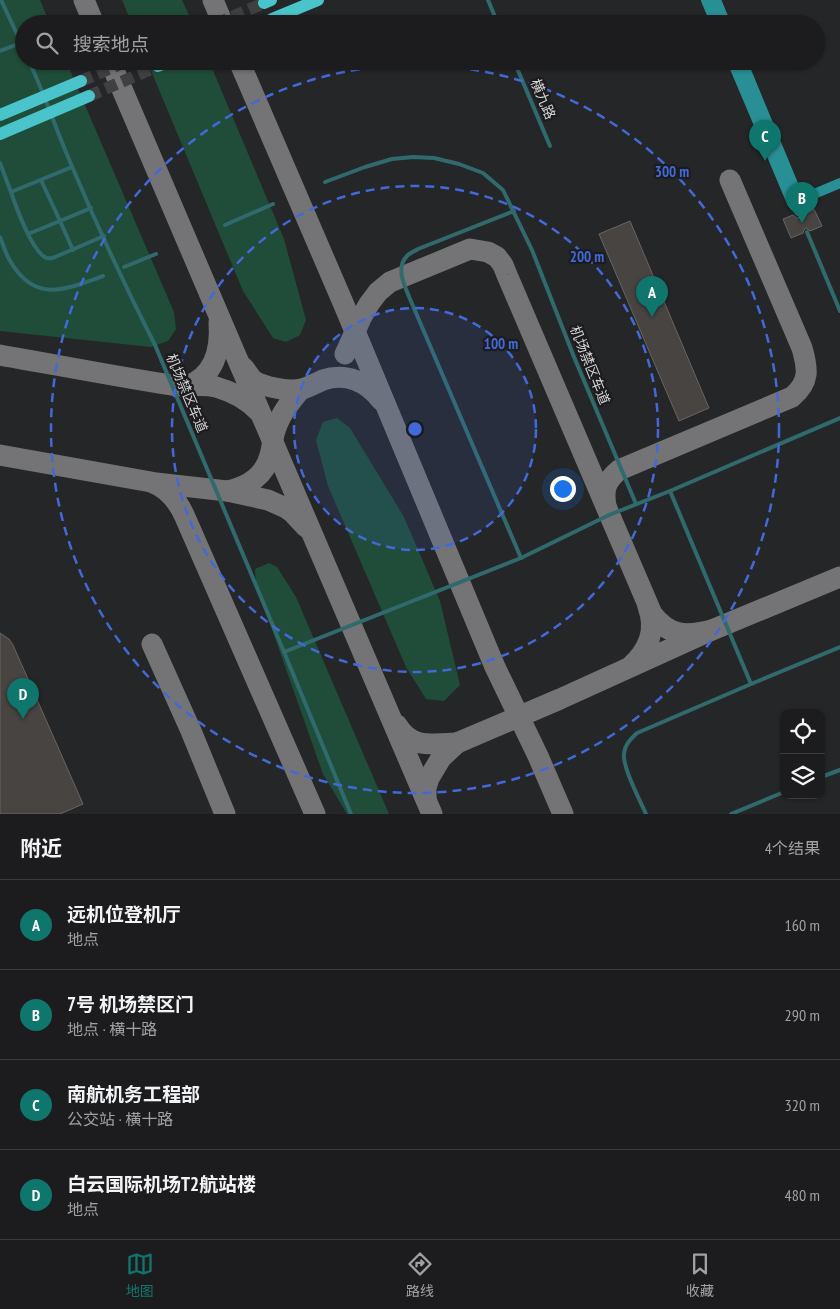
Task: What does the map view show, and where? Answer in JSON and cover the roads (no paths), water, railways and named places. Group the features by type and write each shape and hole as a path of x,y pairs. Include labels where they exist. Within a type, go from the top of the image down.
{"highway":[{"path":"282,15 318,0"},
{"path":"0,116 81,81"},
{"path":"0,134 89,96"}],"street":[{"path":"706,0 712,15"},
{"path":"716,0 722,15"},
{"path":"736,70 798,207"},
{"path":"745,70 798,207"},
{"path":"798,207 840,183"}],"lane":[{"path":"1,0 15,30"},
{"path":"488,0 494,15"},
{"path":"0,52 15,46"},
{"name":"机场禁区车道","path":"34,70 72,167 155,346 351,814"},
{"name":"横九路","path":"518,70 550,146"},
{"name":"机场禁区车道","path":"325,182 392,159 413,157 434,158 459,164 483,173 504,190 532,250 636,504"},
{"path":"0,164 19,216 39,252 47,258 55,258 104,236"},
{"path":"11,192 72,167"},
{"path":"42,180 73,250"},
{"path":"225,226 273,204"},
{"path":"28,234 91,208"},
{"path":"514,210 418,249 407,256 402,264 401,275 521,558"},
{"path":"807,232 840,311"},
{"path":"0,238 9,259 32,286 49,291 72,287 103,276"},
{"path":"124,267 156,254"},
{"path":"284,652 521,558 636,504 840,418"},
{"path":"670,491 751,684"},
{"path":"646,814 626,766 624,754 628,742 637,733 840,647"},
{"path":"825,776 840,770"},
{"path":"731,814 780,794"}],"tunnel":[{"path":"237,15 264,3"},
{"path":"81,81 106,70"},
{"path":"89,96 149,70"}],"place":[{"name":"南航机务工程部","path":"765,161"},
{"name":"7号 机场禁区门","path":"802,223"},
{"name":"远机位登机厅","path":"652,317"},
{"name":"白云国际机场T2航站楼","path":"23,719"}]}
